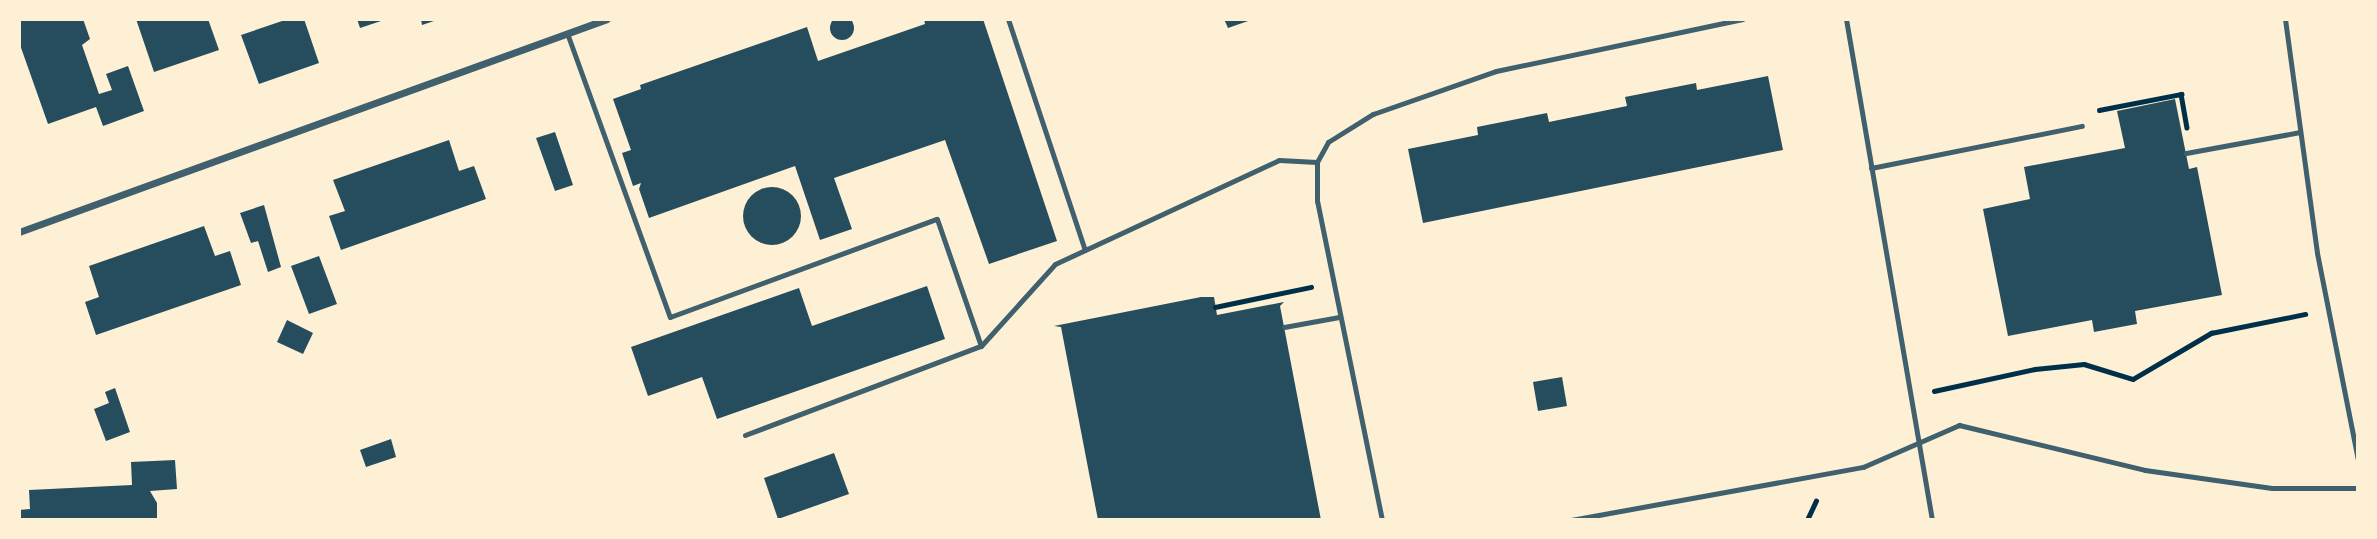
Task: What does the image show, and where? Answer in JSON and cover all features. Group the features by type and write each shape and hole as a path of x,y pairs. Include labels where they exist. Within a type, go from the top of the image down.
{"street":[{"path":"19,232 606,19"}],"lane":[{"path":"1008,19 1085,250"},
{"path":"1382,520 1317,201 1317,162 1328,142 1373,114 1426,92 1496,71 1743,19"},
{"path":"1846,19 1932,520"},
{"path":"2286,19 2300,132 2328,309 2358,460"},
{"path":"568,33 670,317 937,219 981,346"},
{"path":"1871,168 2082,126"},
{"path":"2189,153 2300,132"},
{"path":"745,435 981,346 1055,264 1279,160 1317,162"},
{"path":"1284,327 1339,317"},
{"path":"1571,520 1863,467 1959,425 2145,470 2273,488 2358,488"}],"path":[{"path":"2082,126 2095,111 2181,94 2189,153"},
{"path":"1215,307 1333,283"},
{"path":"1909,396 2035,369 2084,364 2133,379 2211,333 2328,309"}],"building":[{"path":"842,16 851,19 854,28 851,37 842,40 833,37 830,28 833,19"},
{"path":"19,19 83,19 90,39 82,45 99,94 112,90 106,74 128,66 144,111 103,126 96,107 48,124 19,42"},
{"path":"136,19 208,19 219,50 154,72"},
{"path":"288,19 304,19 319,63 259,84 241,35"},
{"path":"357,19 384,19 384,20 360,28"},
{"path":"421,19 437,19 437,20 422,25"},
{"path":"924,19 983,19 1057,241 989,264 945,140 834,178 852,229 820,240 795,166 649,218 639,189 641,183 633,186 622,153 631,150 613,99 641,89 640,85 807,27 818,61 925,24"},
{"path":"1224,19 1251,19 1251,20 1228,28"},
{"path":"1768,76 1783,150 1423,223 1408,149 1478,135 1477,127 1547,113 1549,122 1627,106 1625,97 1696,83 1697,90"},
{"path":"2175,99 2189,169 2197,167 2222,295 2135,311 2137,324 2094,332 2092,320 2008,336 1983,209 2030,199 2024,167 2125,148 2117,111"},
{"path":"555,132 573,185 555,191 536,138"},
{"path":"449,140 459,171 474,166 486,199 341,250 329,216 345,211 333,180"},
{"path":"766,187 778,187 793,195 801,210 801,222 793,237 778,245 766,245 751,237 743,222 743,210 751,195"},
{"path":"264,205 281,267 268,272 258,241 251,243 240,213"},
{"path":"204,226 215,256 230,251 241,285 96,335 85,302 99,297 89,266"},
{"path":"319,256 337,304 309,314 291,266"},
{"path":"927,286 945,339 717,419 702,377 648,396 631,347 799,288 812,326"},
{"path":"1201,297 1214,297 1217,315 1284,302 1280,306 1321,520 1098,520 1061,327 1054,326"},
{"path":"287,320 313,333 303,354 277,342"},
{"path":"1562,377 1567,406 1538,411 1533,382"},
{"path":"115,388 130,432 106,441 94,409 109,403 105,392"},
{"path":"391,439 396,457 366,467 360,450"},
{"path":"834,453 849,494 778,519 764,478"},
{"path":"175,460 177,489 150,491 157,503 157,520 19,520 19,510 30,509 29,490 132,485 131,462"}]}
